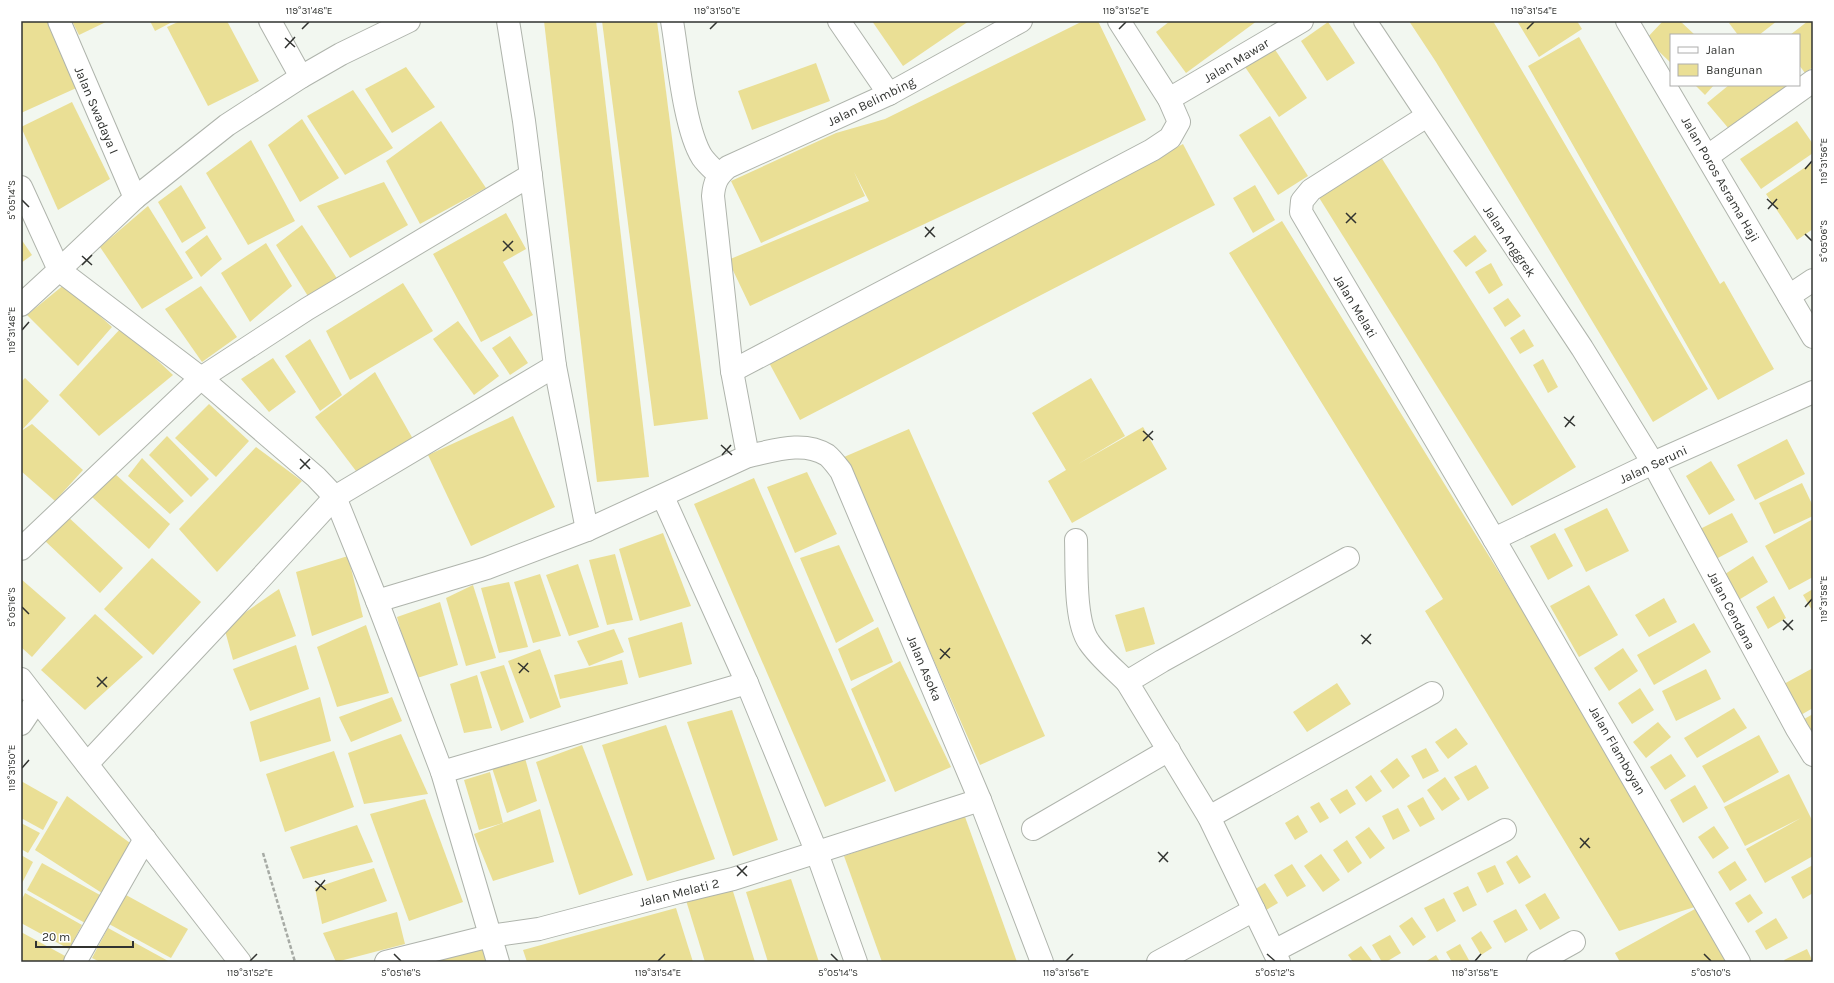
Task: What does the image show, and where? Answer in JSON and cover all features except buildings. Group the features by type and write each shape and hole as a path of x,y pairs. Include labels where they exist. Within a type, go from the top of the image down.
{"street":[{"name":"Jalan Swadaya I","path":"59,21 135,198"},
{"path":"270,21 301,76"},
{"path":"21,305 135,198 227,125 301,76 341,54 409,21"},
{"path":"508,21 531,175 555,366 587,530"},
{"path":"672,21 686,108 693,136 701,156 708,166 719,174 714,183 713,196 732,371 748,456"},
{"path":"839,21 889,94"},
{"name":"Jalan Belimbing","path":"719,174 728,167 889,94 1021,21"},
{"path":"732,371 1152,150 1170,138 1179,122 1169,99 1119,21"},
{"name":"Jalan Mawar","path":"1169,99 1302,21"},
{"name":"Jalan Anggrek","path":"1365,21 1582,348 1653,463"},
{"name":"Jalan Poros Asrama Haji","path":"1627,21 1708,156 1813,337"},
{"path":"1708,156 1813,81"},
{"name":"Jalan Melati","path":"1427,116 1311,190 1302,201 1301,212 1494,539"},
{"path":"21,549 201,378 307,310 531,175"},
{"path":"21,187 59,270 201,378 316,477 335,496 377,601 442,772 498,962"},
{"path":"1789,296 1813,280"},
{"path":"87,764 236,605 335,496 555,366"},
{"name":"Jalan Seruni","path":"1494,539 1653,463 1813,392"},
{"name":"Jalan Asoka","path":"377,601 487,568 587,530 663,497 748,456 794,447 814,450 827,455 841,471 980,800 1042,962"},
{"name":"Jalan Cendana","path":"1653,463 1789,716 1813,755"},
{"path":"663,497 747,683 817,853 856,962"},
{"name":"Jalan Flamboyan","path":"1494,539 1739,962"},
{"path":"1076,540 1081,626 1088,641 1127,682 1209,817 1276,957 1505,830"},
{"path":"1127,682 1162,660 1348,558"},
{"path":"21,679 240,962"},
{"path":"442,772 747,683"},
{"path":"1209,817 1432,693"},
{"path":"21,724 38,700"},
{"path":"1033,829 1169,750"},
{"name":"Jalan Melati 2","path":"386,962 490,936 539,929 733,879 980,800"},
{"path":"75,962 145,839"},
{"path":"1158,962 1254,910"},
{"path":"1538,962 1574,942"}],"path":[{"path":"263,853 295,962"}]}
